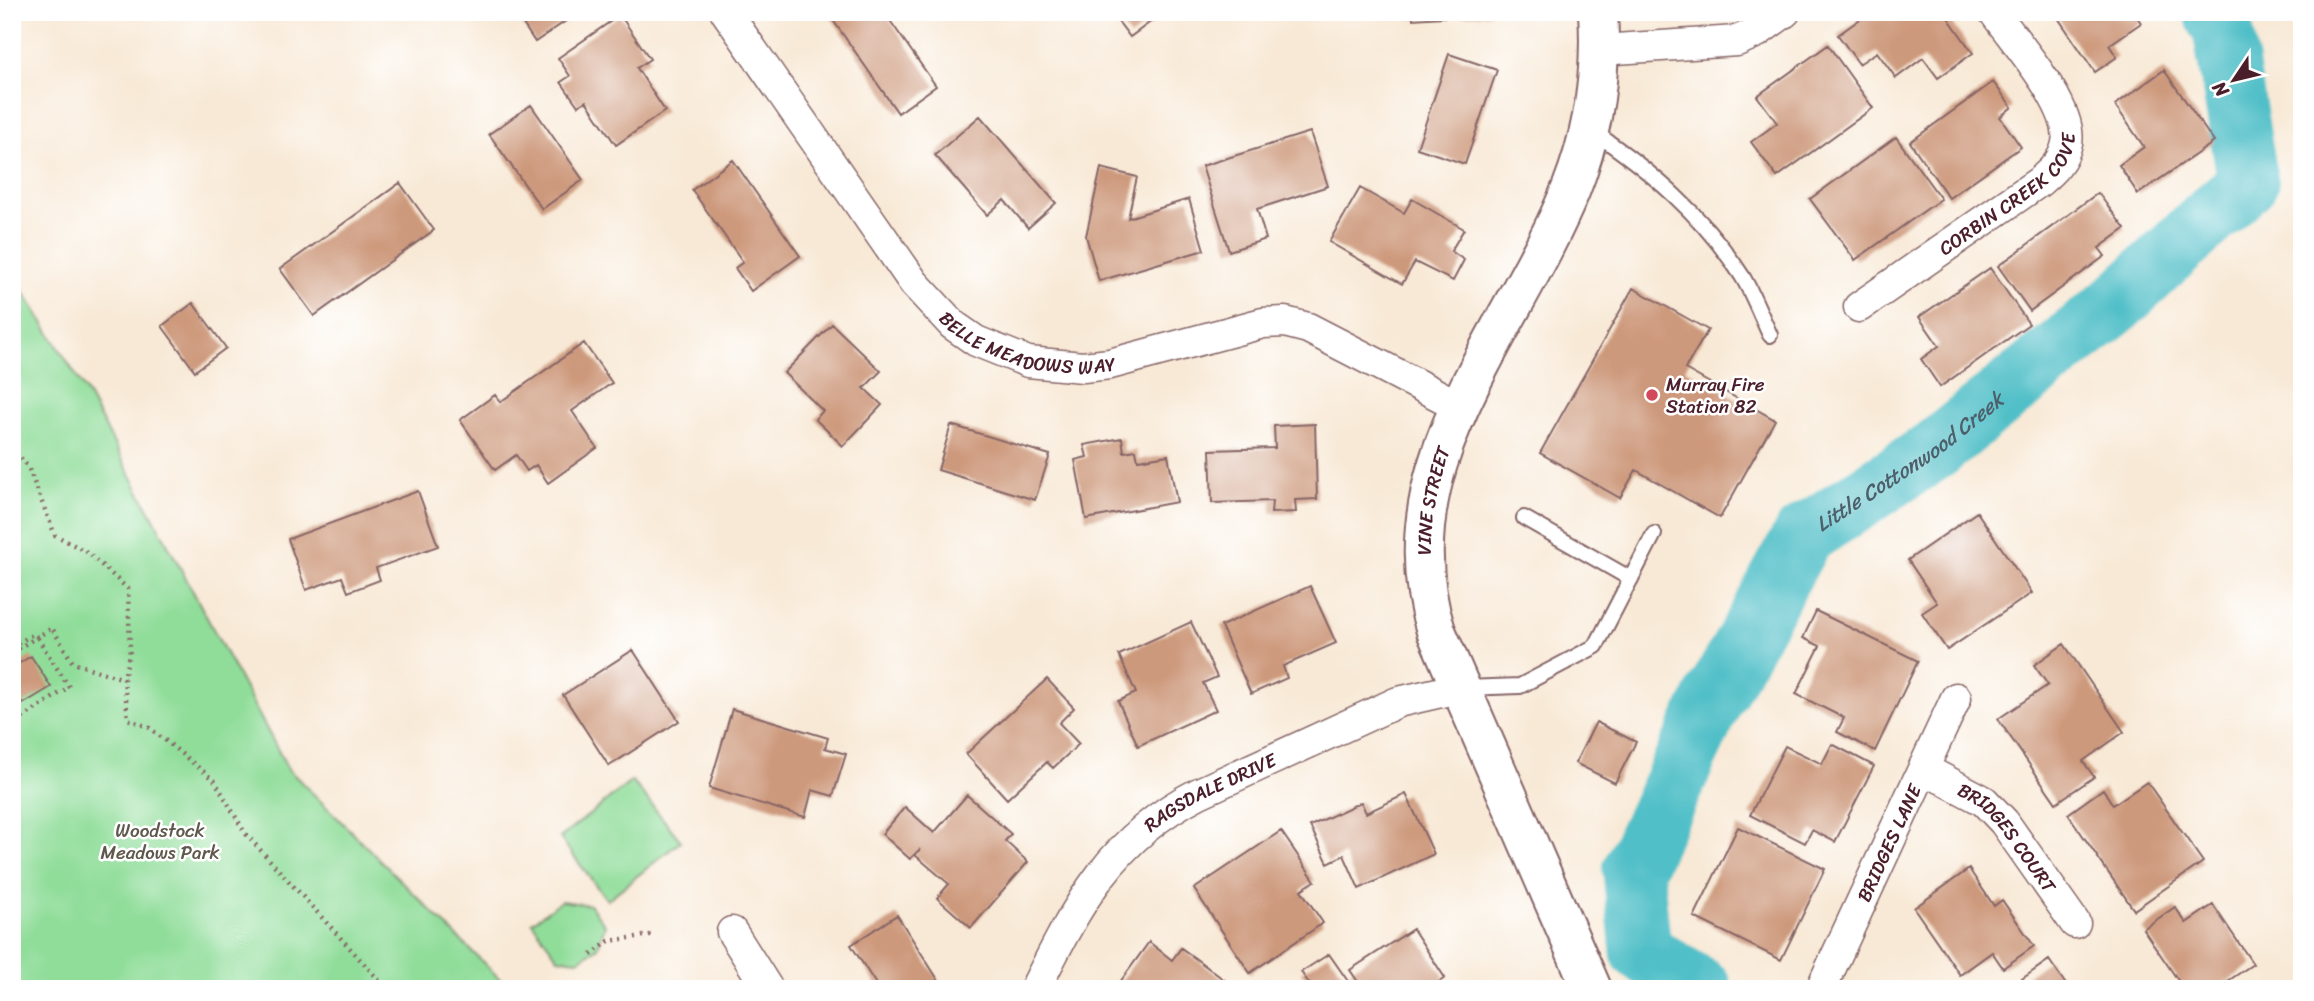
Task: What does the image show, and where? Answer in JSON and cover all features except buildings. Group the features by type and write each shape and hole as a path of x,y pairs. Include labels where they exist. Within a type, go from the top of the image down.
{"street":[{"name":"BELLE MEADOWS WAY","path":"726,12 914,283 953,325 976,341 1028,362 1083,367 1110,364 1263,323 1285,322 1308,328 1461,407"},
{"name":"VINE STREET","path":"1592,989 1459,688 1429,610 1422,549 1429,486 1461,407 1563,206 1590,129 1599,80 1598,12"},
{"path":"1600,50 1737,41 1757,32 1785,12"},
{"name":"CORBIN CREEK COVE","path":"1859,307 2039,181 2063,156 2068,135 2063,113 1994,12"},
{"name":"RAGSDALE DRIVE","path":"1035,989 1080,902 1095,880 1126,844 1170,810 1199,793 1398,702 1459,688"},
{"name":"BRIDGES LANE","path":"1821,989 1956,698"},
{"name":"BRIDGES COURT","path":"1924,769 1984,801 2004,821 2075,923"},
{"path":"732,932 768,989"}],"lane":[{"path":"1590,129 1646,167 1707,226 1743,278 1770,335"},
{"path":"1524,518 1631,579"},
{"path":"1459,688 1520,686 1596,646 1654,534"}],"path":[{"path":"12,447 28,467 55,536 87,552 128,589 130,650 124,679 128,719 150,728 215,781 245,833 387,989"},
{"path":"37,637 52,628 73,663 124,679"},
{"path":"12,649 33,634 69,687 15,723 12,719"},
{"path":"591,955 609,941 651,935"}],"green space":[{"name":"Woodstock Meadows Park","path":"12,273 85,390 288,769 510,989 12,989"},
{"path":"632,781 681,841 607,900 560,838"},
{"path":"561,901 590,905 605,925 598,947 579,960 558,958 532,922"}],"waterway":[{"name":"Little Cottonwood Creek","path":"1702,989 1641,951 1633,870 1712,702 1803,536 1935,450 2116,304 2248,182 2223,30 2214,12"}],"place":[{"name":"Murray Fire Station 82","path":"1652,395"}]}
